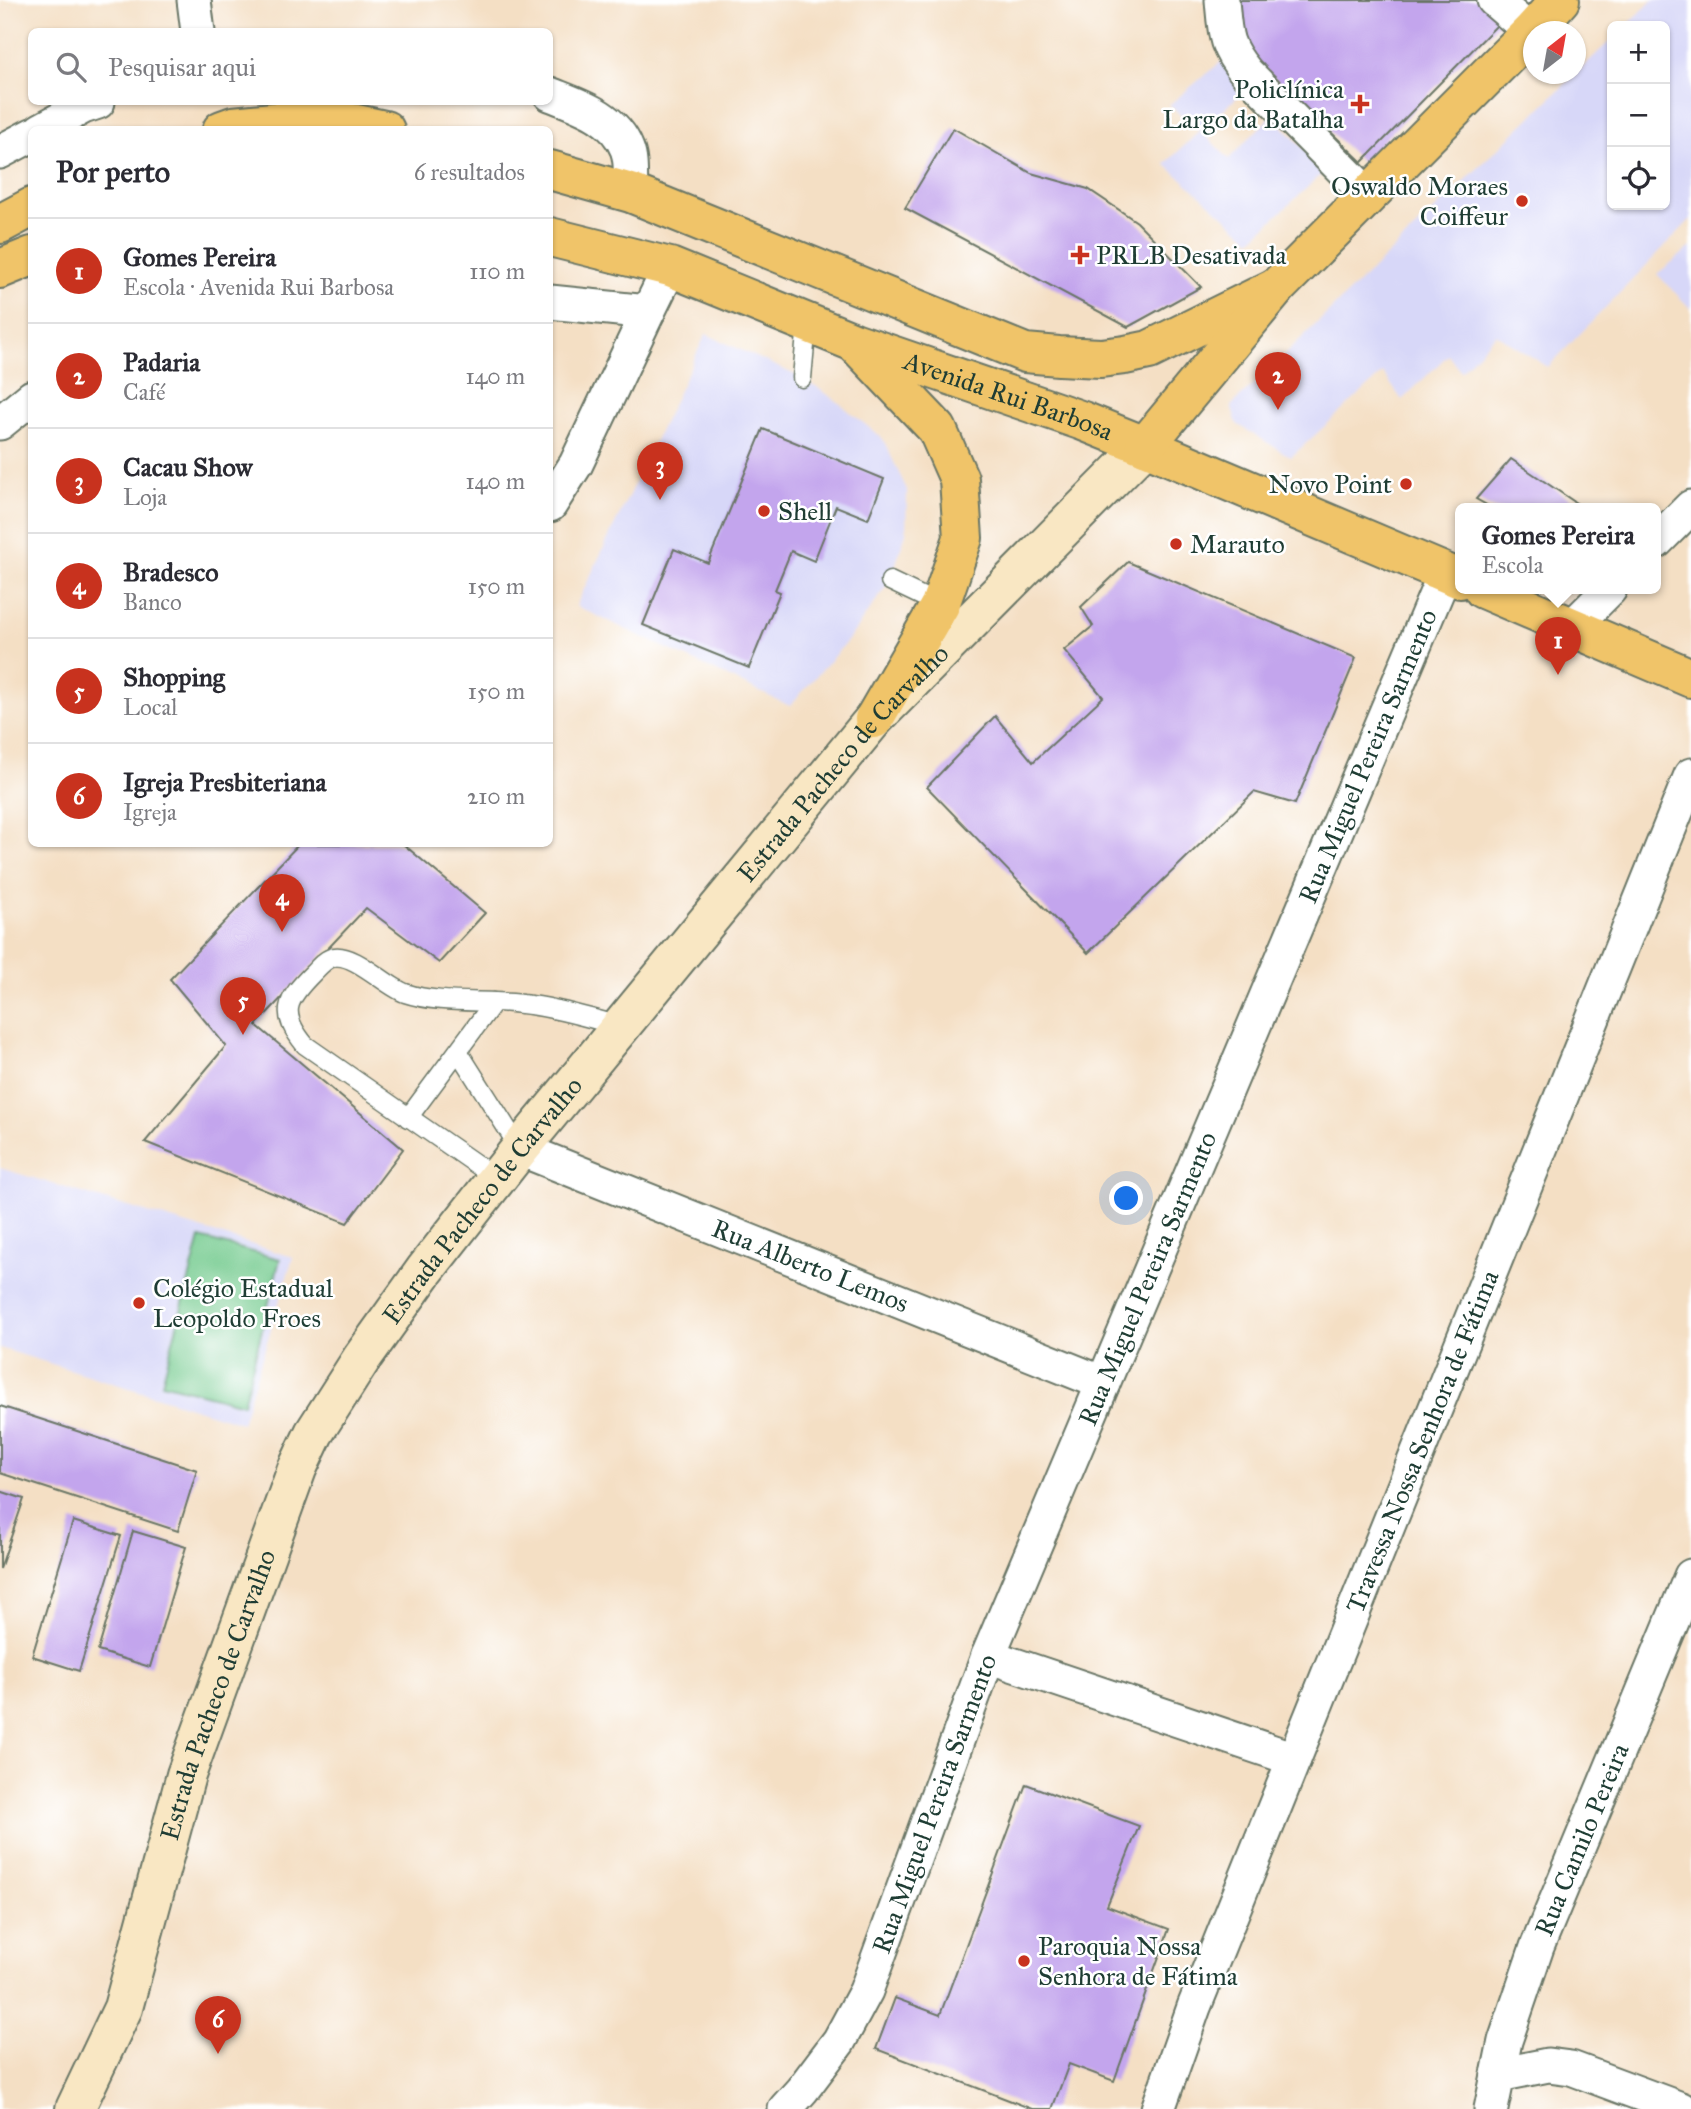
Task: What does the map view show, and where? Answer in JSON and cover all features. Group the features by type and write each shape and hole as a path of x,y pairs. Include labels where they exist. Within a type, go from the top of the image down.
{"main road":[{"path":"1541,21 1560,0"},
{"path":"1145,446 1277,287 1523,40"},
{"path":"233,126 324,117 366,126"},
{"name":"Avenida Rui Barbosa","path":"553,171 631,193 1025,353 1101,358 1149,350 1277,287"},
{"path":"0,223 28,209"},
{"name":"Avenida Rui Barbosa","path":"553,238 670,267 854,341 1083,421 1452,576"},
{"path":"0,269 28,258"},
{"path":"854,341 937,429 959,479 963,538 940,605 874,719"},
{"name":"Estrada Pacheco de Carvalho","path":"75,2109 122,2008 186,1775 297,1469 314,1433 362,1358 425,1269 496,1178 874,719 1145,446"},
{"path":"1495,594 1691,678"}],"street":[{"path":"194,0 198,28"},
{"path":"1222,0 1224,33 1232,55 1368,195"},
{"path":"1494,0 1523,25"},
{"path":"553,95 588,109 614,127 628,151 631,193"},
{"path":"48,126 89,105"},
{"path":"0,152 28,137"},
{"path":"553,500 576,464 670,267"},
{"path":"553,302 648,312"},
{"path":"0,423 28,400"},
{"path":"1661,537 1691,507"},
{"name":"Rua Miguel Pereira Sarmento","path":"785,2109 839,2041 866,1991 988,1656 1103,1383 1452,576"},
{"path":"1572,627 1605,594"},
{"name":"Travessa Nossa Senhora de Fátima","path":"1158,2109 1194,2007 1691,775"},
{"name":"Rua Alberto Lemos","path":"520,1149 1103,1383"},
{"name":"Rua Camilo Pereira","path":"1491,2109 1505,2040 1537,1947 1691,1577"},
{"path":"988,1656 1294,1759"},
{"path":"1498,2075 1548,2065 1571,2068 1681,2109"}],"lane":[{"path":"802,378 807,323"},
{"path":"890,581 940,605"},
{"path":"496,1178 305,1045 292,1029 288,1006 296,989 323,962 335,956 349,959 403,992 428,998 524,1004 621,1026"},
{"path":"408,1118 494,1002"},
{"path":"457,1051 520,1149"}],"shaded area":[{"path":"1653,0 1691,0 1691,219 1548,367 1496,334 1461,371 1448,355 1402,400 1383,373 1291,457 1237,424 1231,406 1565,84 1586,84 1586,64 1607,44 1607,210 1670,210 1670,21 1631,21"},
{"path":"1222,61 1245,90 1201,131 1229,159 1272,115 1325,171 1251,240 1165,164 1200,131 1169,105"},
{"path":"1691,247 1691,309 1657,274"},
{"name":"Shell","path":"706,334 802,378 833,398 883,439 907,490 906,533 890,581 849,639 790,706 576,606"},
{"name":"Colégio Estadual Leopoldo Froes","path":"0,1168 293,1257 242,1423 0,1348"}],"green space":[{"path":"200,1238 280,1259 243,1404 162,1383"}],"building":[{"name":"Policlínica Largo da Batalha","path":"1239,0 1493,0 1507,15 1362,162 1241,46"},
{"name":"PRLB Desativada","path":"953,128 1031,173 1088,189 1137,222 1201,287 1128,327 905,208"},
{"path":"763,429 884,479 868,519 836,506 814,561 791,551 775,590 780,592 749,668 643,625 674,549 708,563"},
{"path":"1511,459 1576,503 1483,503 1476,499"},
{"path":"1128,562 1356,658 1295,804 1254,792 1088,953 927,787 995,716 1033,762 1103,697 1064,650 1093,626 1081,607"},
{"path":"296,847 407,847 485,913 439,963 366,908 256,1025 403,1149 347,1223 145,1142 226,1046 170,979"},
{"path":"0,1406 197,1470 178,1531 0,1473"},
{"path":"0,1491 24,1499 0,1569"},
{"path":"73,1521 121,1536 79,1671 32,1656"},
{"path":"133,1531 186,1547 150,1667 98,1651"},
{"path":"1026,1784 1139,1826 1107,1906 1169,1929 1114,2081 1069,2064 1052,2109 1032,2109 876,2049 895,1998 940,2015"}],"place":[{"name":"Policlínica Largo da Batalha","path":"1360,104"},
{"name":"Oswaldo Moraes Coiffeur","path":"1522,201"},
{"name":"PRLB Desativada","path":"1080,255"},
{"name":"Padaria","path":"1278,410"},
{"name":"Novo Point","path":"1406,484"},
{"name":"Cacau Show","path":"660,500"},
{"name":"Shell","path":"764,511"},
{"name":"Marauto","path":"1176,544"},
{"name":"Gomes Pereira","path":"1558,675"},
{"name":"Bradesco","path":"282,932"},
{"name":"Shopping","path":"243,1035"},
{"name":"Colégio Estadual Leopoldo Froes","path":"139,1303"},
{"name":"Paroquia Nossa Senhora de Fátima","path":"1024,1961"},
{"name":"Igreja Presbiteriana","path":"218,2054"}]}
